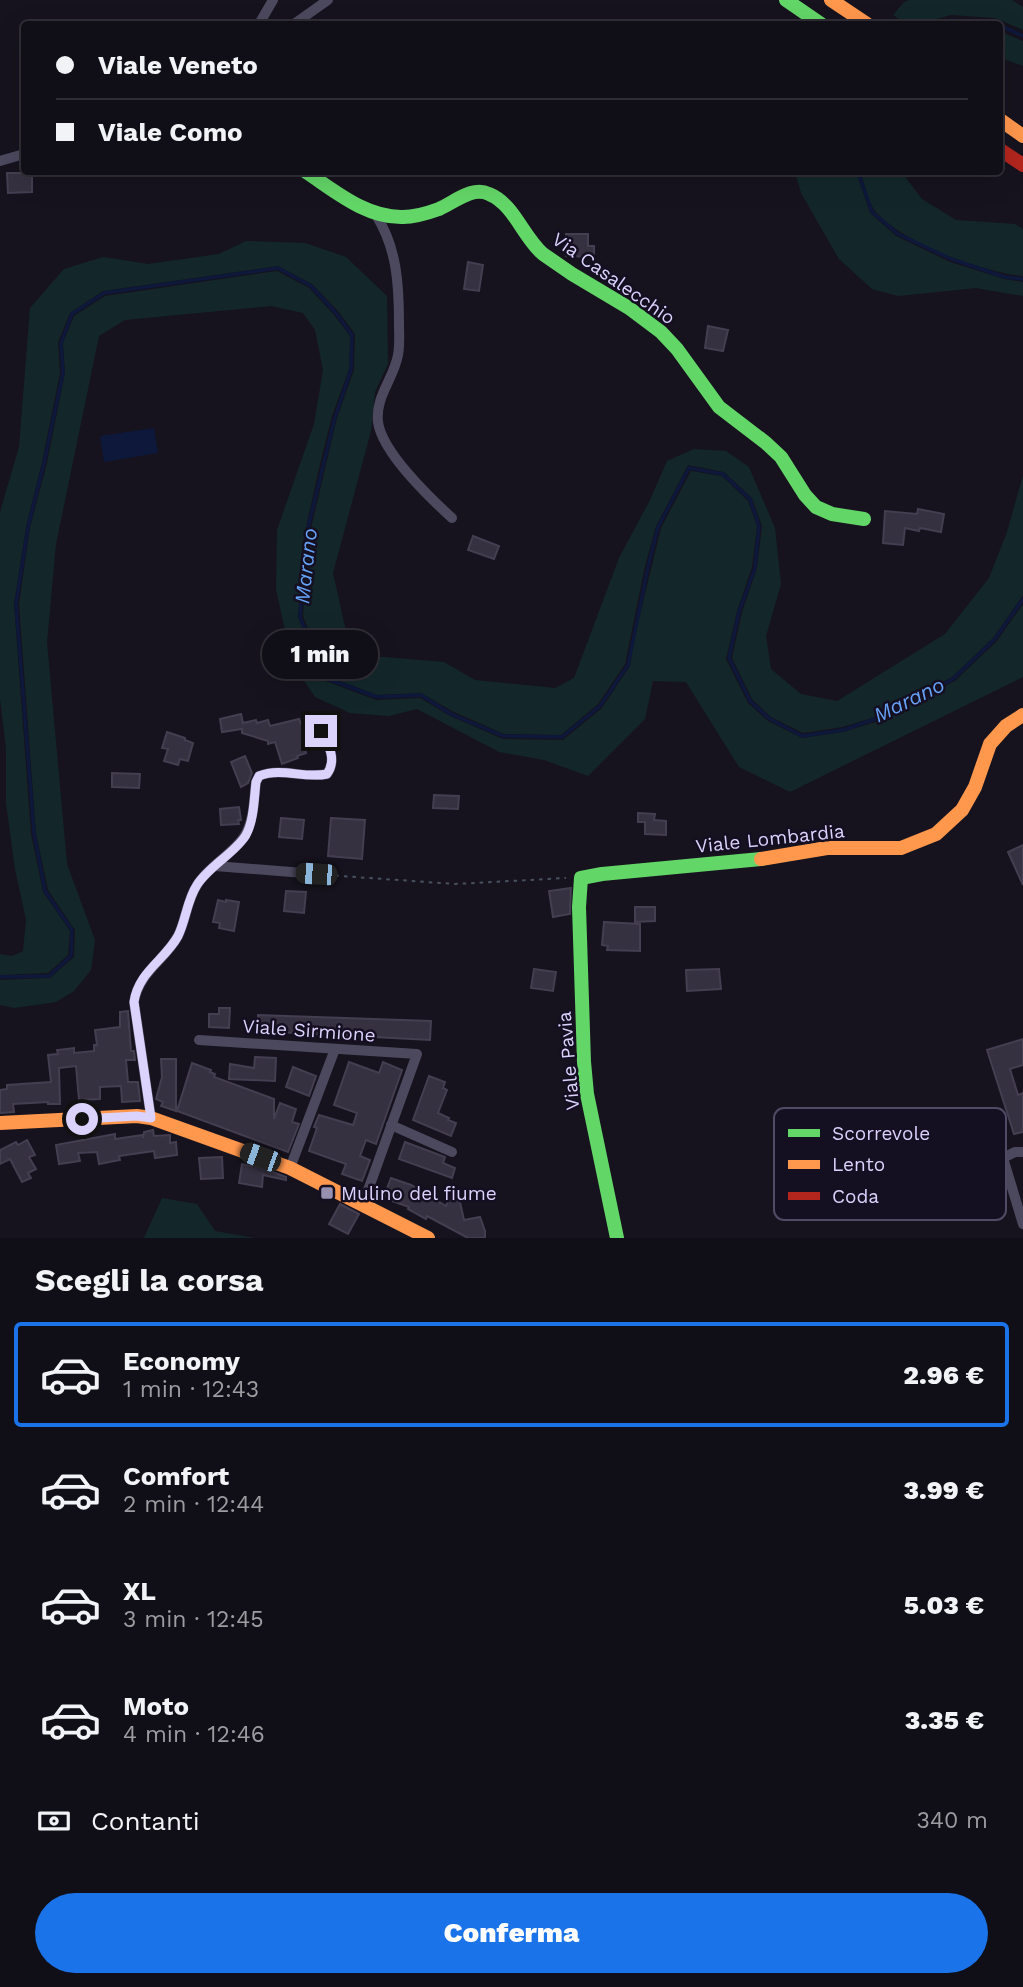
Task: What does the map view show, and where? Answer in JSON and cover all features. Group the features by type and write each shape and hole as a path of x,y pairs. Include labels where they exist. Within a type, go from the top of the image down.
{"main road":[{"path":"786,0 817,21"},
{"path":"831,0 862,21"},
{"path":"1003,122 1023,136"},
{"path":"1003,152 1023,165"},
{"name":"Via Casalecchio","path":"311,175 376,215 394,218 416,216 438,209 468,194 485,192 494,195 535,247 550,260 647,321 670,340 713,400 724,412 771,447 819,510 832,515 864,519"},
{"name":"Viale Lombardia","path":"581,878 761,859 827,848 901,848 936,834 962,810 975,787 990,744 1006,726 1023,715"},
{"name":"Viale Pavia","path":"581,878 579,907 587,1094 617,1238"},
{"path":"0,1123 137,1116 151,1118 290,1168 428,1238"}],"street":[{"path":"261,21 274,0"},
{"path":"297,21 328,0"},
{"path":"0,162 21,155"},
{"path":"376,215 387,232 392,249 399,298 398,357 379,404 378,422 393,455 431,499 452,518"},
{"path":"151,1118 134,1002 136,992 142,979 178,936 197,885 245,837 259,776 268,772 315,777 327,774 331,768 332,756 321,731"},
{"path":"215,866 316,874"},
{"name":"Viale Sirmione","path":"199,1040 417,1054 391,1125"},
{"path":"290,1168 335,1049"},
{"path":"363,1204 391,1125 452,1152"},
{"path":"1006,1156 1023,1152"},
{"path":"1006,1168 1023,1223"}],"path":[{"path":"316,874 455,884 581,878"}],"green space":[{"path":"1012,0 1023,7 1023,30 995,18 951,15 929,21 902,21 893,15 904,2"},
{"path":"1003,33 1023,41 1023,66 1003,58"},
{"path":"796,175 857,175 870,213 896,236 950,262 1004,279 1023,282 1023,296 976,288 898,296 872,289 839,259 801,193"},
{"path":"862,175 908,175 906,178 922,199 956,220 1015,224 1023,229 1023,276 966,262 905,235 876,212"},
{"path":"246,241 305,243 346,257 387,296 388,364 375,392 371,431 333,573 345,627 361,655 444,662 475,680 555,688 574,678 619,558 667,461 694,449 726,451 749,467 775,528 781,584 766,636 771,669 801,694 837,701 945,634 989,578 1007,532 1023,475 1023,595 993,638 952,677 875,717 842,727 803,733 771,717 752,699 732,658 742,612 757,568 762,526 752,498 724,472 688,465 656,526 625,664 598,704 561,735 504,734 452,711 421,693 377,695 327,676 303,616 309,537 337,418 354,370 355,334 338,311 312,284 278,266 103,291 70,313 58,342 60,373 26,527 14,604 31,834 43,892 70,931 68,955 48,973 0,975 0,954 12,956 23,951 26,920 15,869 6,803 6,748 0,699 0,512 19,447 30,308 64,269 103,257 148,264 219,254"},
{"path":"277,271 309,288 350,336 349,369 332,416 304,536 298,617 323,680 376,700 420,698 450,716 503,739 563,740 602,708 630,666 661,528 691,471 722,476 748,501 757,526 752,567 737,611 726,659 748,703 768,721 802,738 843,732 876,722 955,681 997,641 1023,604 1023,677 790,792 739,767 686,682 653,681 645,719 588,776 544,760 499,752 417,709 389,716 350,713 315,697 292,663 276,589 277,530 314,424 323,370 315,330 303,313 271,306 125,320 99,336 56,544 47,642 67,864 95,940 91,970 74,991 56,1002 14,1008 0,1005 0,980 50,978 74,957 75,930 48,890 36,833 19,604 30,528 47,463 65,373 63,343 74,316 105,296"},
{"path":"162,1198 197,1204 215,1231 255,1238 144,1238"}],"water":[{"path":"154,428 158,453 104,462 100,436"}],"building":[{"path":"7,173 32,175 32,192 8,193"},
{"path":"566,234 588,234 588,246 594,246 594,257 566,256"},
{"path":"468,262 483,265 479,291 464,289"},
{"path":"708,326 728,330 723,351 705,348"},
{"path":"918,509 944,514 941,532 905,528 903,545 883,543 885,511 917,514"},
{"path":"473,536 499,546 494,559 468,550"},
{"path":"241,714 243,723 268,720 270,726 299,719 306,737 302,739 306,753 282,764 275,742 268,744 268,741 242,733 242,729 222,732 220,719"},
{"path":"167,732 193,743 188,761 180,759 178,765 164,761 168,749 162,748"},
{"path":"245,756 252,773 248,783 241,787 231,762"},
{"path":"112,773 140,774 139,788 112,787"},
{"path":"434,795 459,796 458,809 433,808"},
{"path":"239,807 239,824 221,825 220,809"},
{"path":"638,813 655,814 654,820 666,821 666,835 645,834 645,822 638,822"},
{"path":"281,818 304,820 302,839 279,837"},
{"path":"331,818 365,820 362,859 328,856"},
{"path":"1023,845 1023,885 1008,852"},
{"path":"571,888 570,914 553,917 549,891"},
{"path":"286,891 306,892 304,913 284,911"},
{"path":"218,900 239,902 234,931 219,928 220,923 213,922"},
{"path":"635,907 655,907 655,921 635,922"},
{"path":"604,922 640,924 640,951 607,950 608,946 602,945"},
{"path":"534,969 556,972 553,991 531,988"},
{"path":"719,969 721,989 687,991 686,970"},
{"path":"219,1008 230,1008 229,1028 209,1027 209,1014 219,1014"},
{"path":"128,1011 131,1051 134,1051 135,1060 126,1060 128,1082 138,1082 140,1101 122,1102 121,1086 100,1087 100,1099 79,1100 76,1066 59,1068 60,1104 13,1104 14,1112 0,1113 0,1090 7,1089 7,1085 51,1082 48,1055 58,1054 57,1050 74,1048 74,1053 94,1051 94,1045 97,1045 95,1030 120,1027 120,1012"},
{"path":"258,1015 431,1021 430,1040 258,1031"},
{"path":"1023,1039 1023,1065 1010,1069 1018,1095 1023,1093 1023,1132 1014,1134 987,1050"},
{"path":"255,1057 276,1058 275,1081 229,1079 230,1064 254,1068"},
{"path":"161,1059 176,1059 176,1111 161,1106 163,1102 156,1099 162,1077"},
{"path":"349,1062 379,1073 383,1062 402,1070 376,1144 366,1140 360,1156 370,1160 362,1181 342,1174 346,1164 309,1151 319,1115 353,1125 357,1113 334,1105"},
{"path":"192,1063 211,1070 210,1072 215,1074 214,1077 274,1099 274,1119 280,1103 296,1109 292,1122 299,1124 288,1152 177,1111"},
{"path":"293,1067 316,1076 309,1096 286,1087"},
{"path":"429,1076 445,1082 443,1088 447,1090 438,1113 456,1123 451,1136 413,1120"},
{"path":"153,1130 154,1136 170,1135 170,1143 176,1142 177,1155 155,1158 154,1151 119,1156 120,1160 99,1164 97,1152 78,1153 80,1161 59,1164 56,1145 115,1134 115,1139 143,1135 143,1138 144,1132"},
{"path":"27,1140 35,1155 29,1157 36,1169 28,1173 31,1178 22,1182 10,1159 0,1164 0,1150"},
{"path":"405,1142 445,1157 443,1163 455,1168 452,1178 399,1159"},
{"path":"222,1157 223,1178 201,1179 199,1158"},
{"path":"242,1164 251,1164 286,1177 286,1180 263,1175 262,1187 239,1183"},
{"path":"391,1178 411,1185 446,1206 449,1198 460,1202 464,1220 480,1217 485,1238 468,1238 384,1196"},
{"path":"340,1204 359,1214 348,1234 329,1224"}],"waterway":[{"name":"Marano","path":"948,21 963,21"},
{"name":"Marano","path":"1003,27 1023,36"},
{"name":"Marano","path":"859,175 872,212 898,234 951,259 1005,277 1023,279"},
{"name":"Marano","path":"0,977 49,976 71,956 72,930 45,891 34,833 16,604 28,527 63,373 61,343 72,314 104,293 278,268 311,286 352,335 351,370 335,417 306,536 300,617 325,678 377,697 421,695 451,714 503,736 562,737 600,706 628,665 658,527 689,468 723,474 750,499 759,526 755,568 739,612 729,658 750,701 770,719 802,736 843,730 875,719 953,679 995,639 1023,599"}],"traffic: fast":[{"path":"786,0 817,21"},
{"path":"310,175 351,202 389,216 408,217 426,213 476,192 483,192 498,199 543,254 629,308 661,332 677,349 719,407 781,457 805,495 816,507 832,514 864,519"},
{"path":"617,1238 587,1094 579,907 581,878 761,859"}],"traffic: slow":[{"path":"831,0 862,21"},
{"path":"1003,122 1023,136"},
{"path":"761,859 827,848 901,848 936,834 962,810 975,787 990,744 1006,726 1023,715"},
{"path":"0,1123 137,1116 151,1118 290,1168 428,1238"}],"traffic: jam":[{"path":"1003,152 1023,165"}],"place":[{"name":"Mulino del fiume","path":"327,1193"}],"route":[{"path":"82,1119 137,1116 151,1118 134,1002 136,992 150,968 178,936 197,885 245,837 259,776 268,772 315,777 327,774 331,768 332,756 321,731"}]}
